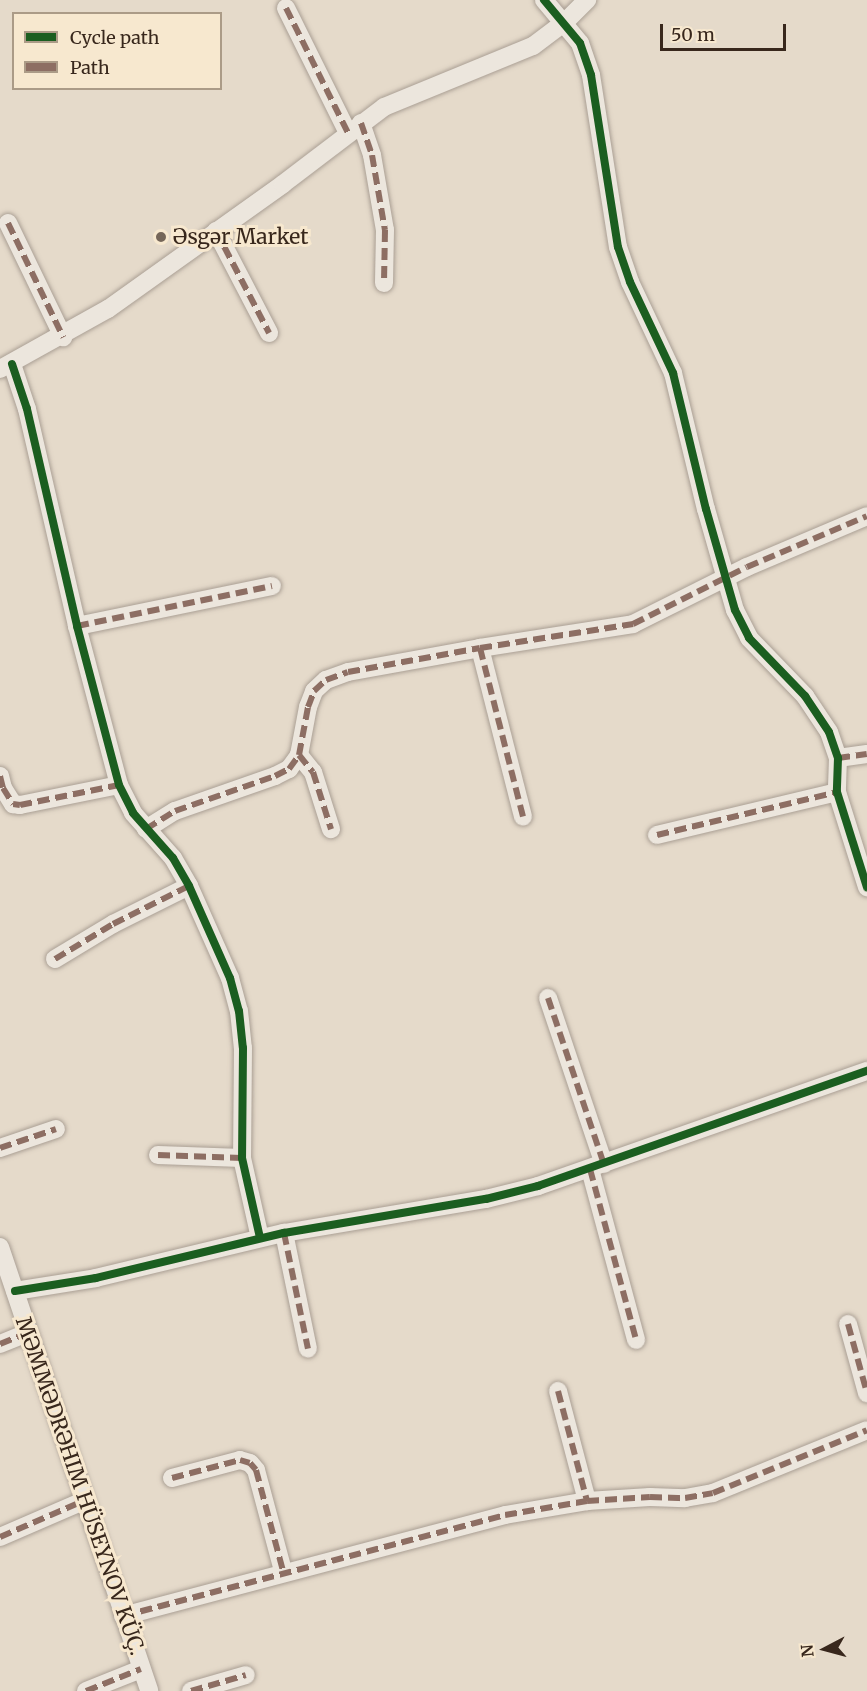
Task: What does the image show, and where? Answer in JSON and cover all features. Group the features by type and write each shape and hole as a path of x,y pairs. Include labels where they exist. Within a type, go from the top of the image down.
{"street":[{"path":"544,0 580,43 591,75 618,247 630,282 673,373 725,577 741,625 817,713 830,732 838,758 837,792 867,887"},
{"path":"260,1238 242,1158 243,1048 239,1011 230,978 189,886 173,858 133,813 120,785 77,626 27,409 6,367 63,337 108,309 355,128 402,98 514,56 547,37 587,0"},
{"path":"286,8 372,155 385,230 384,283"},
{"path":"8,223 63,337"},
{"path":"216,231 268,333"},
{"path":"146,829 175,810 275,776 289,769 299,754 308,707 314,691 326,680 348,672 633,624 725,577 867,516"},
{"path":"77,626 272,586"},
{"path":"480,648 523,817"},
{"path":"299,754 313,772 330,829"},
{"path":"838,758 867,754"},
{"path":"0,776 3,788 13,804 20,805 120,785"},
{"path":"657,835 837,792"},
{"path":"55,959 113,924 189,886"},
{"path":"548,998 597,1166 636,1340"},
{"path":"15,1291 96,1278 284,1233 486,1199 538,1186 867,1071"},
{"path":"0,1148 56,1129"},
{"path":"158,1155 242,1158"},
{"path":"284,1233 308,1349"},
{"name":"MƏMMƏDRƏHIM HÜSEYNOV KÜÇ.","path":"0,1247 149,1691"},
{"path":"848,1324 867,1393"},
{"path":"0,1344 27,1333"},
{"path":"558,1391 587,1502"},
{"path":"123,1616 505,1515 587,1502 650,1497 685,1498 713,1493 867,1430"},
{"path":"172,1478 240,1460 250,1463 256,1470 283,1572"},
{"path":"0,1537 84,1501"},
{"path":"86,1691 141,1669"},
{"path":"192,1691 246,1675"}],"marked path":[{"path":"286,8 348,133"},
{"path":"361,123 372,155 385,230 384,283"},
{"path":"8,223 63,337"},
{"path":"216,231 269,333"},
{"path":"146,829 175,811 289,769 299,755 308,707 314,691 326,680 348,672 633,624 747,567 867,516"},
{"path":"77,626 272,586"},
{"path":"480,648 523,817"},
{"path":"838,758 867,754"},
{"path":"299,755 313,772 331,829"},
{"path":"0,776 3,788 13,804 20,805 119,785"},
{"path":"657,835 837,792"},
{"path":"55,959 113,924 189,886"},
{"path":"548,998 604,1164"},
{"path":"0,1148 56,1129"},
{"path":"158,1155 242,1158"},
{"path":"590,1169 636,1340"},
{"path":"284,1233 308,1349"},
{"path":"848,1324 867,1393"},
{"path":"0,1344 27,1333"},
{"path":"558,1391 587,1501"},
{"path":"123,1616 505,1515 587,1501 650,1497 685,1498 713,1493 867,1430"},
{"path":"172,1478 240,1460 250,1463 256,1470 283,1571"},
{"path":"0,1537 83,1501"},
{"path":"86,1691 141,1669"},
{"path":"191,1691 246,1675"}],"cycle path":[{"path":"544,0 580,43 591,75 618,247 630,282 673,373 706,509 735,610 749,638 805,696 829,732 838,758 837,792 867,887"},
{"path":"12,364 27,409 77,626 119,785 133,813 173,858 189,886 230,978 239,1011 243,1048 242,1158 260,1238"},
{"path":"15,1291 96,1278 284,1233 486,1199 538,1186 867,1071"}],"place":[{"name":"Əsgər Market","path":"161,237"}]}
